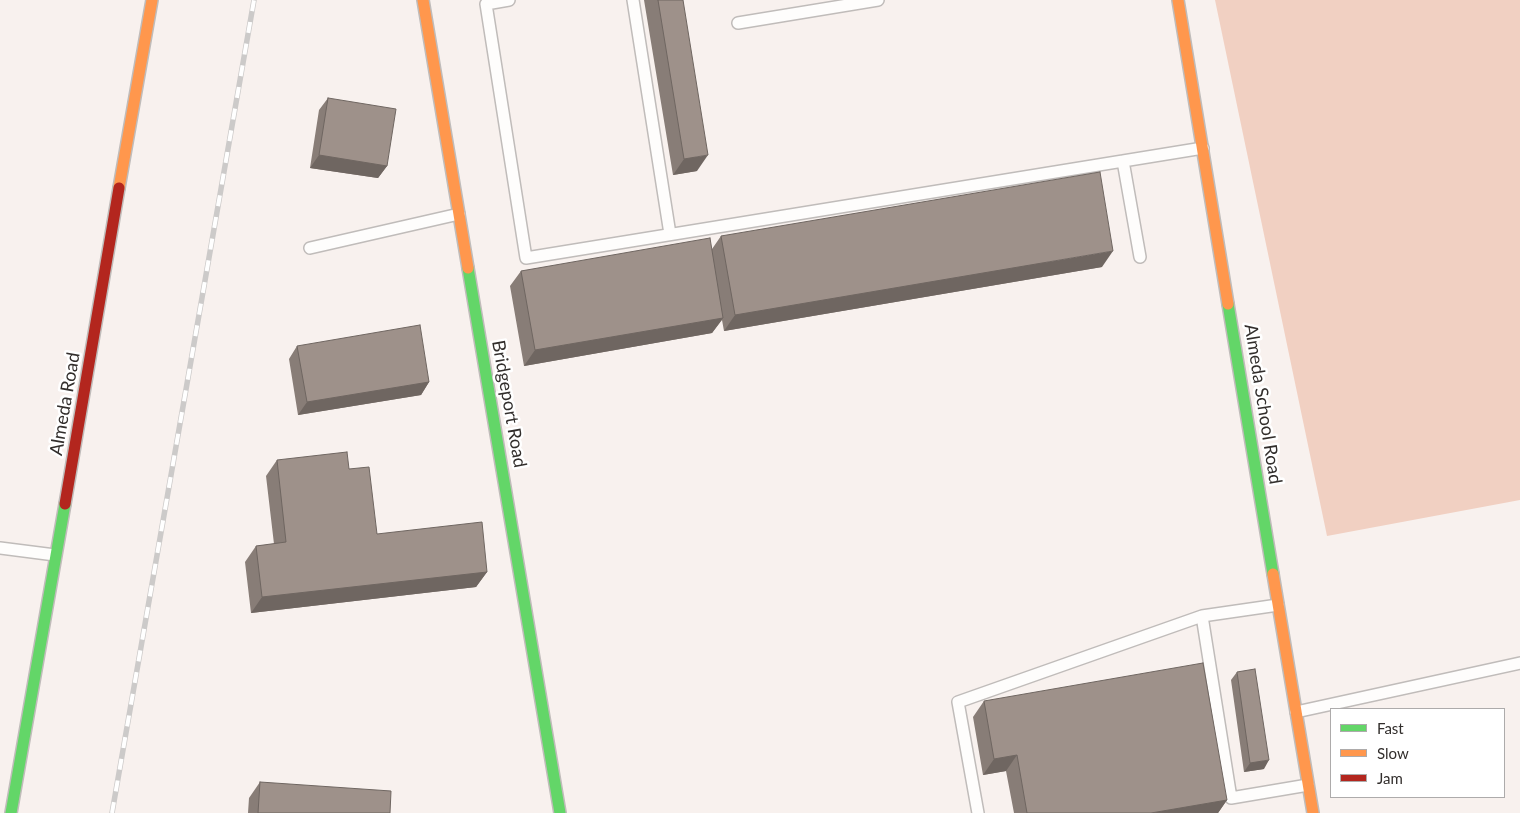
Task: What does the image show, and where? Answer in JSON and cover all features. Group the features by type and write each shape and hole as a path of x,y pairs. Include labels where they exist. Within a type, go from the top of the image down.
{"street":[{"name":"Almeda Road","path":"11,813 152,0"},
{"name":"Bridgeport Road","path":"423,0 560,813"},
{"name":"Almeda School Road","path":"1178,0 1313,813"}],"lane":[{"path":"509,0 486,4 526,258 1203,148"},
{"path":"633,0 670,234"},
{"path":"738,23 878,0"},
{"path":"1123,161 1140,257"},
{"path":"310,248 459,214"},
{"path":"0,548 56,555"},
{"path":"978,813 958,702 1202,616 1278,605"},
{"path":"1202,616 1231,798 1308,785"},
{"path":"1296,712 1520,663"}],"shaded area":[{"path":"1215,0 1520,0 1520,500 1327,536"}],"building":[{"path":"658,0 683,0 708,155 684,159"},
{"path":"328,98 396,109 387,166 319,155"},
{"path":"1100,172 1113,251 735,315 721,236"},
{"path":"710,238 723,318 535,350 521,271"},
{"path":"420,325 429,382 307,402 297,346"},
{"path":"347,452 349,469 369,467 377,534 482,522 487,572 262,597 256,546 286,542 277,460"},
{"path":"1203,663 1227,800 1151,813 1027,813 1017,755 994,759 984,701"},
{"path":"1255,669 1269,760 1250,763 1237,672"},
{"path":"260,782 391,791 390,813 258,813"}],"railway":[{"path":"112,813 254,0"}],"traffic: fast":[{"path":"468,268 560,813"},
{"path":"1228,304 1273,574"},
{"path":"11,813 65,504"}],"traffic: slow":[{"path":"119,188 152,0"},
{"path":"423,0 468,268"},
{"path":"1178,0 1228,304"},
{"path":"1273,574 1313,813"}],"traffic: jam":[{"path":"65,504 119,188"}]}
